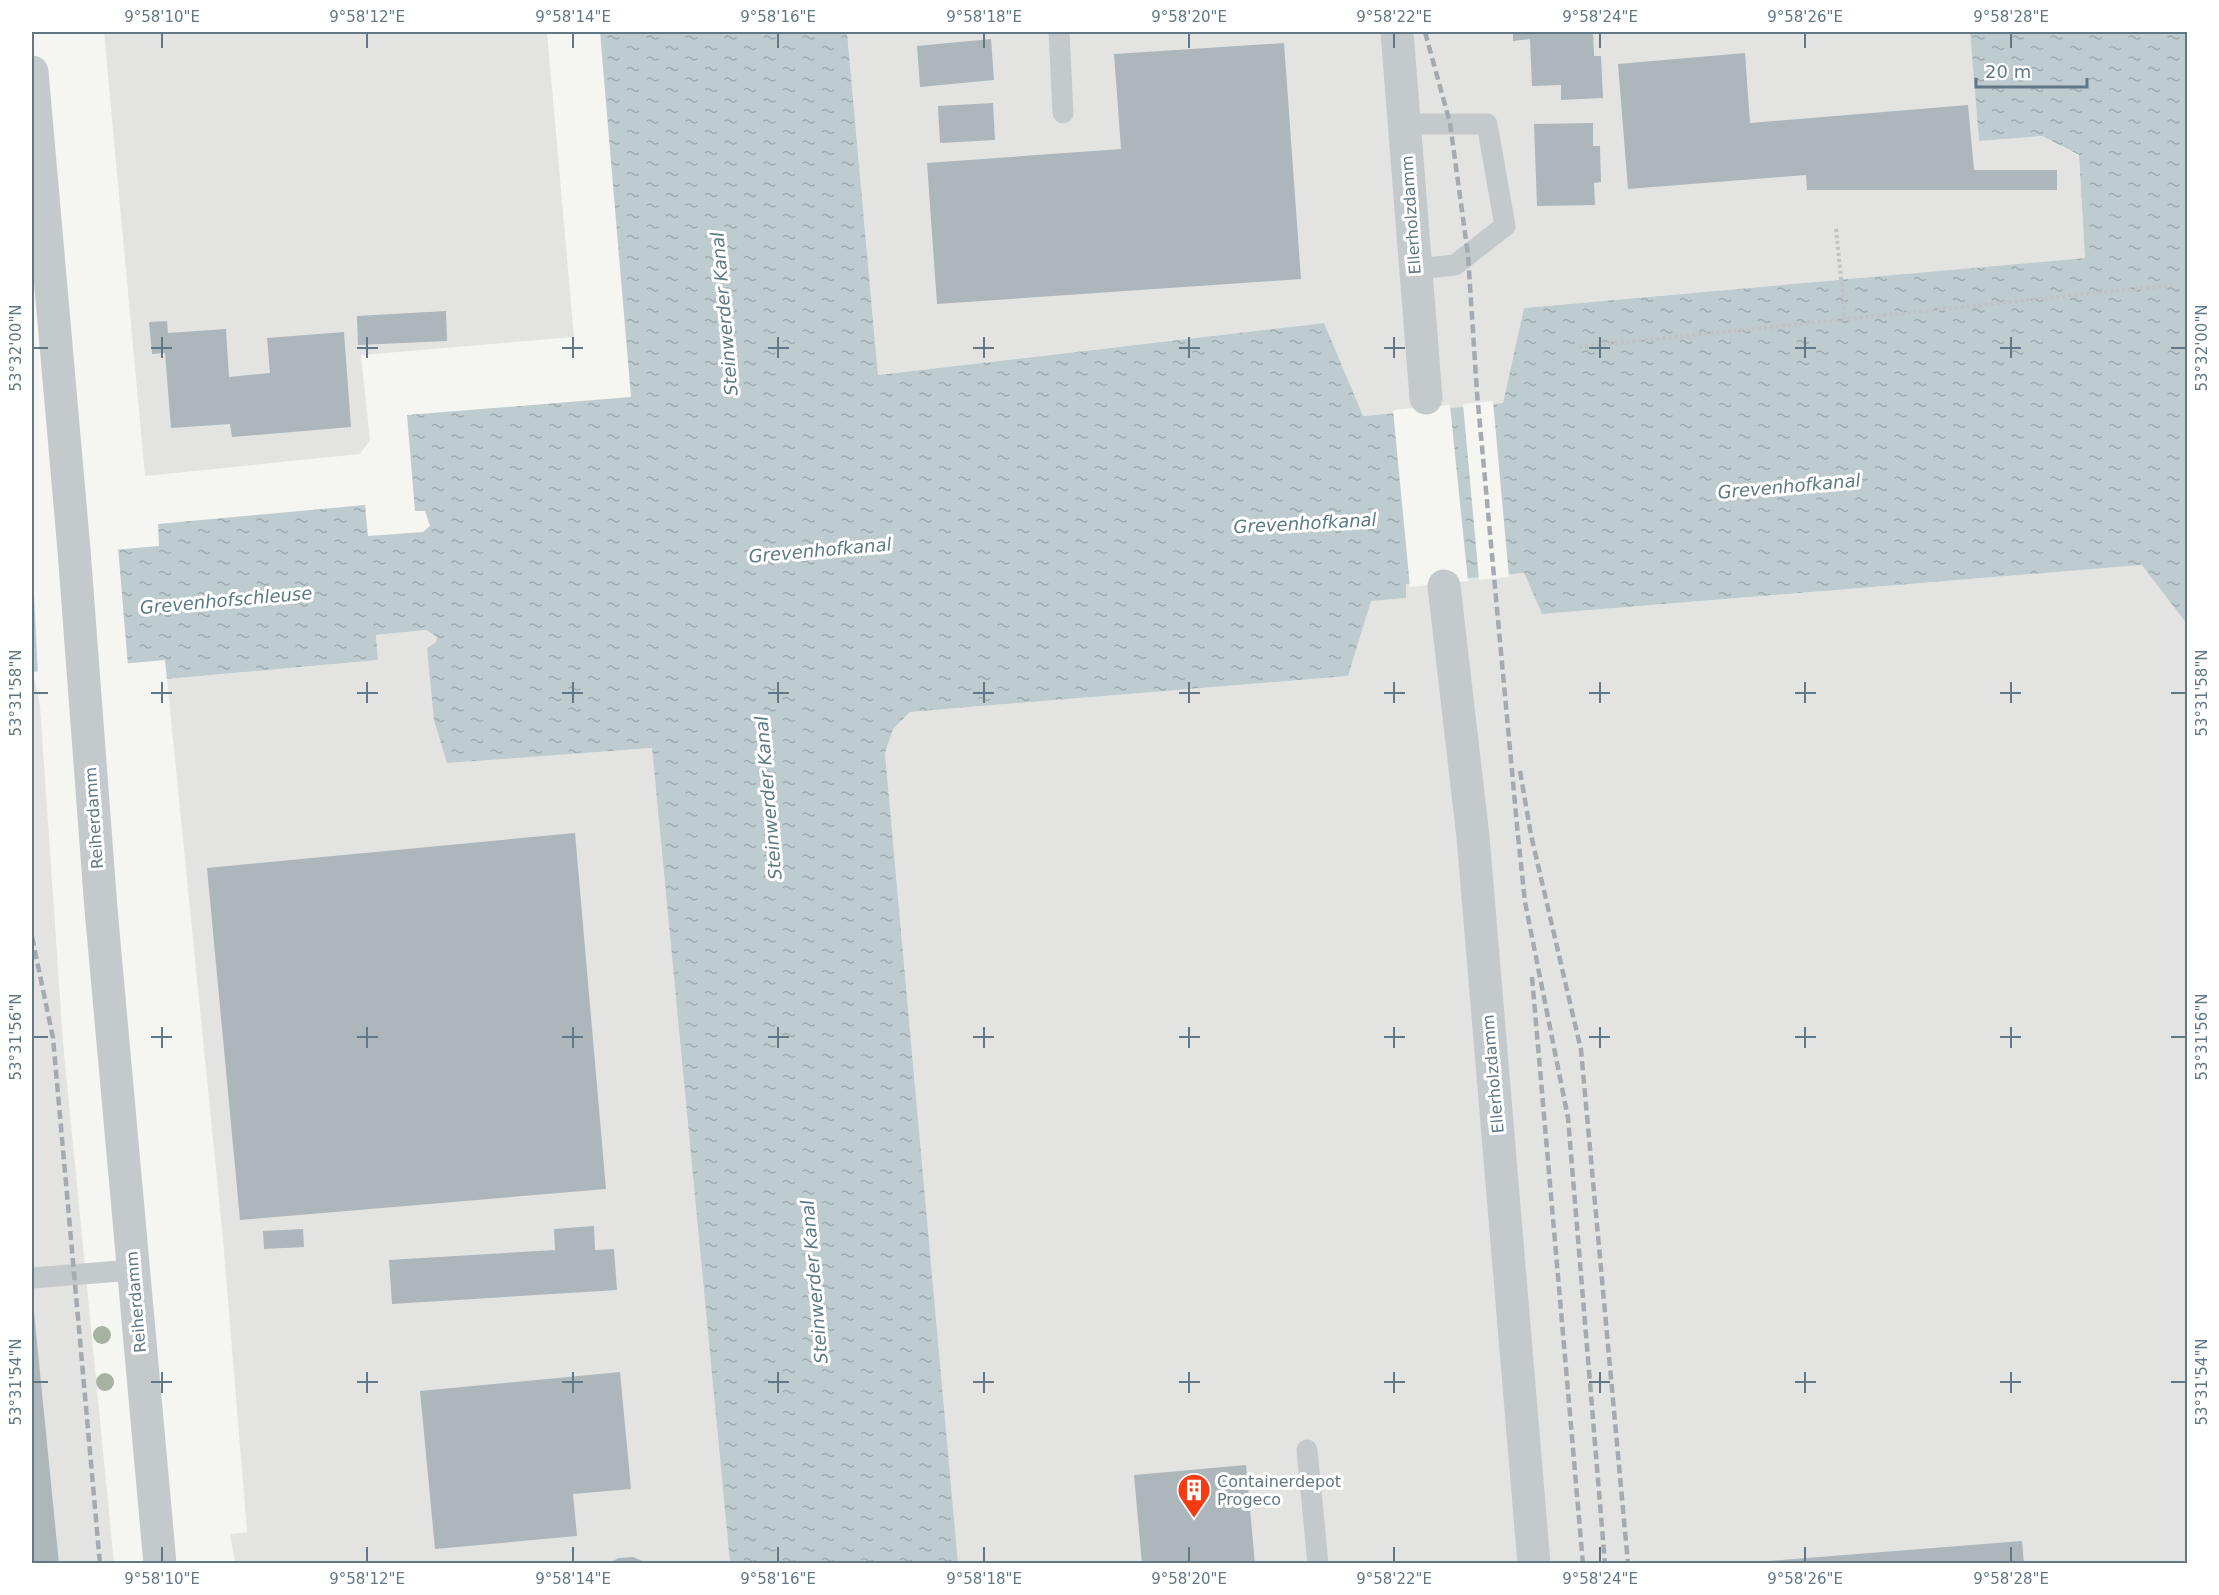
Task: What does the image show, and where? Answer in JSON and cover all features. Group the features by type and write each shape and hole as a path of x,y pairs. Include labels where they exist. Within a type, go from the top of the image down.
{"street":[{"name":"Ellerholzdamm","path":"1397,32 1426,398"},
{"name":"Reiherdamm","path":"32,72 74,550 101,909 160,1563"},
{"name":"Ellerholzdamm","path":"1444,586 1473,837 1534,1563"}],"lane":[{"path":"1059,32 1063,113"},
{"path":"1404,124 1487,124 1506,226 1455,265 1416,269"},
{"path":"32,1278 133,1270"},
{"path":"1306,1450 1318,1563"}],"path":[{"path":"1836,229 1845,319"},
{"path":"1579,347 2173,285"}],"shaded area":[{"path":"104,32 547,32 574,337 361,355 370,440 360,454 145,476"},
{"path":"847,32 1970,32 1979,141 2042,136 2079,156 2085,258 1524,308 1503,403 1362,416 1323,323 878,375"},
{"path":"2142,565 2188,624 2187,1563 958,1563 885,753 893,729 910,712 1348,676 1370,601 1406,598 1405,584 1524,573 1542,614"},
{"path":"426,630 437,637 436,642 427,648 448,762 652,748 730,1563 235,1563 230,1534 247,1532 223,1239 167,679 378,660 376,635"},
{"path":"33,672 40,706 63,1042 114,1563 32,1564"}],"water":[{"path":"600,32 847,32 878,375 1324,323 1363,416 1503,403 1524,308 2085,258 2079,155 2042,136 1979,141 1970,32 2187,32 2187,624 2142,565 1542,614 1524,573 1406,584 1406,598 1371,601 1348,676 910,712 893,729 885,753 958,1563 730,1563 652,748 447,763 434,720 427,648 436,642 437,637 426,630 376,635 378,660 167,679 165,660 32,672 32,557 159,546 158,524 365,505 368,536 423,532 430,526 425,511 415,511 407,415 631,397"}],"pier":[{"path":"1493,401 1509,577 1479,580 1463,404"},
{"path":"1450,405 1468,581 1410,587 1393,410"},
{"path":"118,547 128,666 38,674 32,554"}],"building":[{"path":"1513,32 1593,32 1594,56 1601,56 1603,98 1561,100 1561,85 1532,86 1530,39 1513,41"},
{"path":"991,39 994,80 920,87 917,46"},
{"path":"1284,43 1301,279 937,304 927,163 1121,149 1114,54"},
{"path":"1745,53 1750,123 1968,105 1974,170 2057,170 2057,190 1807,190 1806,175 1628,189 1618,64"},
{"path":"993,103 995,140 940,143 938,106"},
{"path":"1593,123 1593,146 1600,146 1601,182 1594,183 1595,205 1537,206 1534,124"},
{"path":"446,311 447,341 358,345 357,316"},
{"path":"167,321 168,333 226,329 229,377 270,373 267,338 344,332 351,427 232,437 230,424 171,428 165,353 152,354 149,322"},
{"path":"575,833 606,1189 240,1220 207,868"},
{"path":"594,1226 595,1250 614,1249 617,1290 392,1304 389,1260 555,1250 554,1229"},
{"path":"303,1229 304,1247 264,1249 263,1231"},
{"path":"33,1302 59,1564 32,1564"},
{"path":"620,1372 631,1489 573,1494 577,1536 435,1549 420,1391"},
{"name":"Containerdepot Progeco","path":"1246,1465 1255,1564 1142,1564 1134,1475"},
{"path":"2022,1541 2024,1564 1755,1564 1755,1562"},
{"path":"633,1557 650,1564 606,1564 619,1558"}],"railway":[{"path":"1425,32 1450,123 1468,255 1477,393 1518,836 1525,902 1568,1118 1605,1564"},
{"path":"1520,771 1531,835 1581,1050 1628,1564"},
{"path":"32,937 53,1038 100,1564"},
{"path":"1532,977 1583,1564"}],"place":[{"name":"Containerdepot Progeco","path":"1194,1519"}],"water label":[{"name":"Steinwerder Kanal","path":"724,314"},
{"name":"Grevenhofkanal","path":"1789,486"},
{"name":"Grevenhofkanal","path":"1305,523"},
{"name":"Grevenhofkanal","path":"820,550"},
{"name":"Grevenhofschleuse","path":"226,600"},
{"name":"Steinwerder Kanal","path":"768,798"},
{"name":"Steinwerder Kanal","path":"814,1282"}]}
